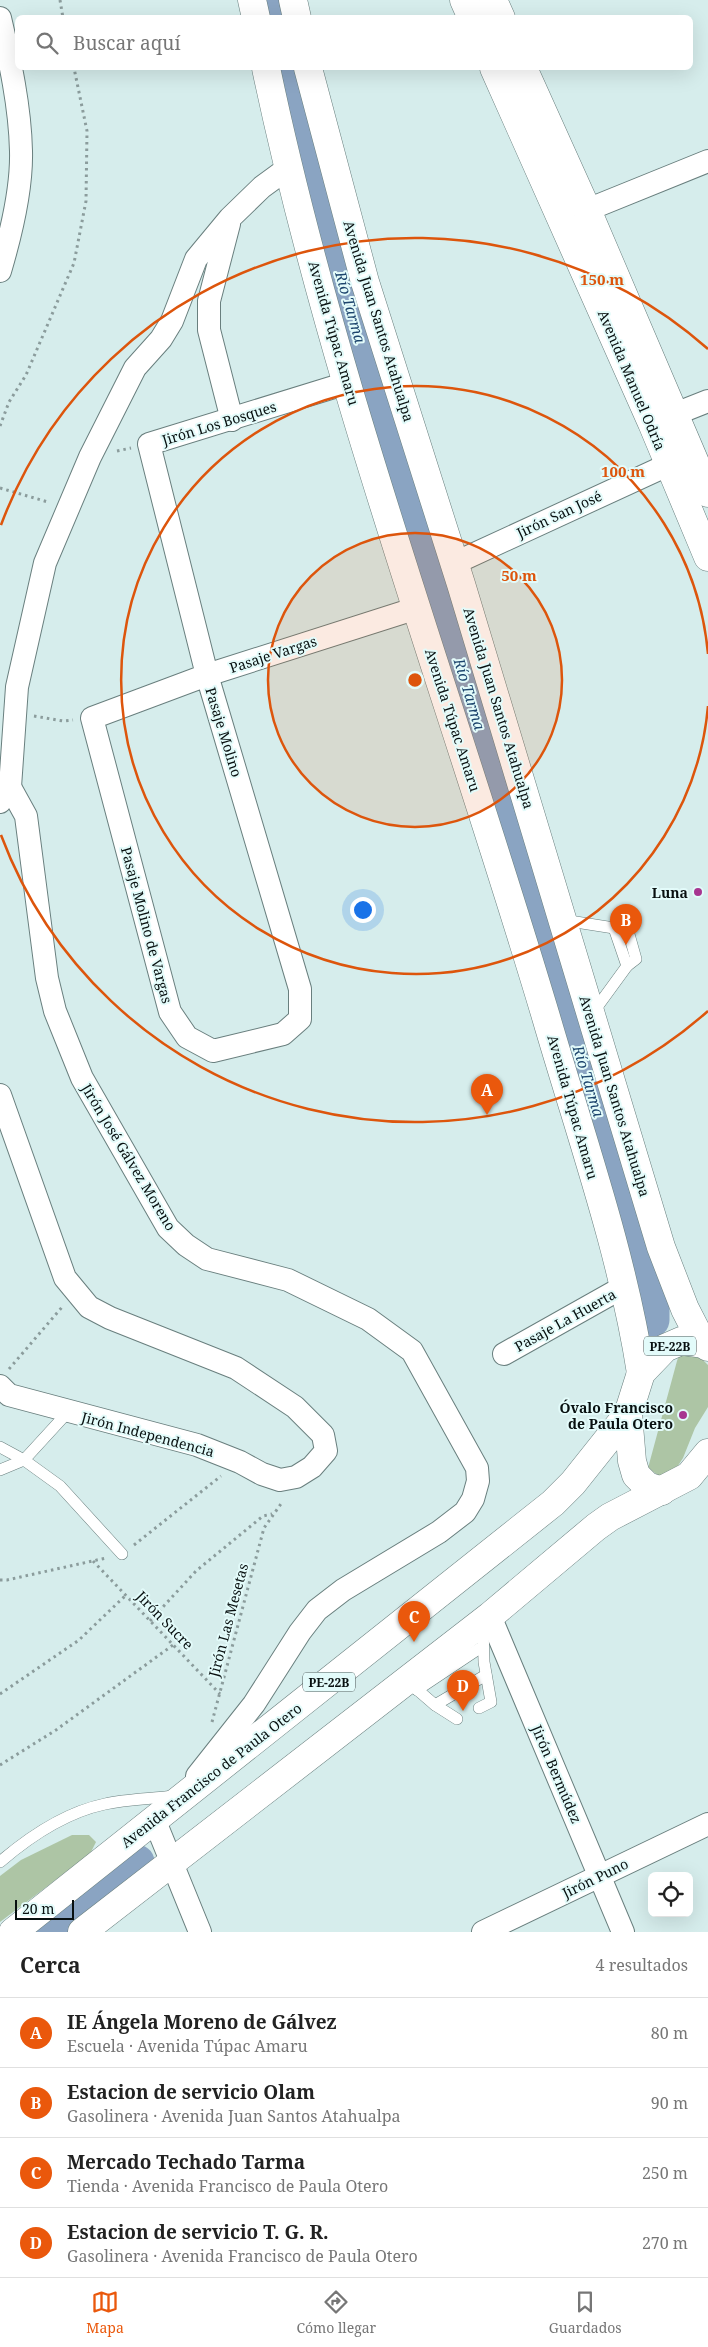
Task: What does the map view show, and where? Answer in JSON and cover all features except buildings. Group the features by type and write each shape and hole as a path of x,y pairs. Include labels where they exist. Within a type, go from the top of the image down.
{"main road":[{"path":"252,0 255,15"},
{"path":"293,0 296,15"},
{"path":"464,0 471,15"},
{"path":"493,0 500,15"},
{"name":"Avenida Túpac Amaru","path":"266,70 288,168 347,383 522,936 625,1286 641,1373"},
{"name":"Avenida Juan Santos Atahualpa","path":"309,70 365,282 455,563 661,1247 685,1309 705,1346"},
{"name":"Avenida Manuel Odría","path":"495,70 586,229 680,459 708,557"},
{"name":"Avenida Manuel Odría","path":"524,70 562,186 586,229"},
{"name":"Avenida Manuel Odría","path":"680,459 708,494"},
{"name":"PE-22B","path":"662,1491 647,1486 636,1475 632,1461 628,1414 641,1373 665,1348 681,1341 705,1346"},
{"name":"Avenida Francisco de Paula Otero","path":"13,1932 183,1796 212,1776 553,1503 573,1483 628,1414"},
{"path":"82,1932 171,1862 412,1685 485,1628 596,1527 689,1476 708,1453"}],"street":[{"path":"0,18 13,73 21,152 13,226 0,271"},
{"path":"586,229 708,161"},
{"path":"5,795 17,688 45,563 90,457 135,368 161,339 172,321 196,259 230,218 262,186 288,168"},
{"path":"230,218 209,301 209,330 232,420"},
{"name":"Jirón Los Bosques","path":"149,444 232,420 347,383"},
{"path":"663,419 708,401"},
{"name":"Pasaje Molino","path":"149,444 207,675 300,989 300,1019"},
{"name":"Jirón San José","path":"455,563 680,459"},
{"name":"Pasaje Vargas","path":"92,718 207,675 417,608"},
{"name":"Pasaje Molino de Vargas","path":"92,718 170,1012 188,1037 213,1051 283,1034 300,1019"},
{"name":"Jirón José Gálvez Moreno","path":"5,795 26,816 47,978 55,1011 82,1078 168,1228 186,1246 207,1259 288,1280 368,1319 412,1351 477,1468 478,1481 473,1499 465,1512 439,1532 343,1590 317,1610 300,1632 254,1704 183,1796"},
{"path":"0,1096 65,1278 89,1307 110,1318 236,1368 295,1408 324,1435 326,1451 312,1468 296,1478"},
{"name":"Pasaje La Huerta","path":"504,1354 625,1286"},
{"name":"Jirón Independencia","path":"3,1379 9,1395 198,1445 240,1462 262,1474 280,1480 296,1478"},
{"name":"Jirón Bermúdez","path":"485,1628 600,1876 623,1932"},
{"path":"154,1819 200,1932"},
{"name":"Jirón Puno","path":"483,1932 708,1824"}],"lane":[{"path":"562,920 614,928 627,966 591,1015"},
{"path":"0,1470 24,1460 68,1412"},
{"path":"0,1448 24,1460 60,1486 122,1554"},
{"path":"479,1708 491,1702 486,1675 485,1628"},
{"path":"435,1705 486,1675"},
{"path":"412,1685 435,1705 457,1719"},
{"path":"0,1862 25,1842 57,1824 104,1804 183,1796"}],"path":[{"path":"60,0 62,15"},
{"path":"0,426 9,402 30,367 63,290 76,254 86,201 87,131 74,70"},
{"name":"Jirón Los Bosques","path":"90,457 149,444"},
{"path":"0,488 68,508"},
{"path":"14,712 63,721 92,718"},
{"path":"3,1379 76,1291"},
{"path":"0,1580 122,1554 240,1462"},
{"name":"Jirón Las Mesetas","path":"210,1730 264,1528 296,1478"},
{"path":"150,1621 196,1571 264,1516 273,1514"},
{"name":"Jirón Sucre","path":"93,1561 220,1694"},
{"path":"0,1694 79,1640 126,1596"},
{"path":"0,1765 56,1730 173,1645"}],"green space":[{"path":"697,1354 708,1365 708,1407 695,1428 683,1458 672,1475 662,1478 648,1468 677,1361 679,1355"},
{"path":"72,1835 89,1835 96,1842 90,1854 0,1922 0,1876 21,1860"}],"waterway":[{"name":"Río Tarma","path":"273,0 276,15"},
{"name":"Río Tarma","path":"289,70 346,293 633,1223 652,1292 652,1320"},
{"path":"50,1932 137,1862"}],"place":[{"name":"Luna","path":"698,892"},
{"name":"Estacion de servicio Olam","path":"626,945"},
{"name":"IE Ángela Moreno de Gálvez","path":"487,1115"},
{"name":"Óvalo Francisco de Paula Otero","path":"683,1415"},
{"name":"Mercado Techado Tarma","path":"414,1642"},
{"name":"Estacion de servicio T. G. R.","path":"463,1711"}]}
